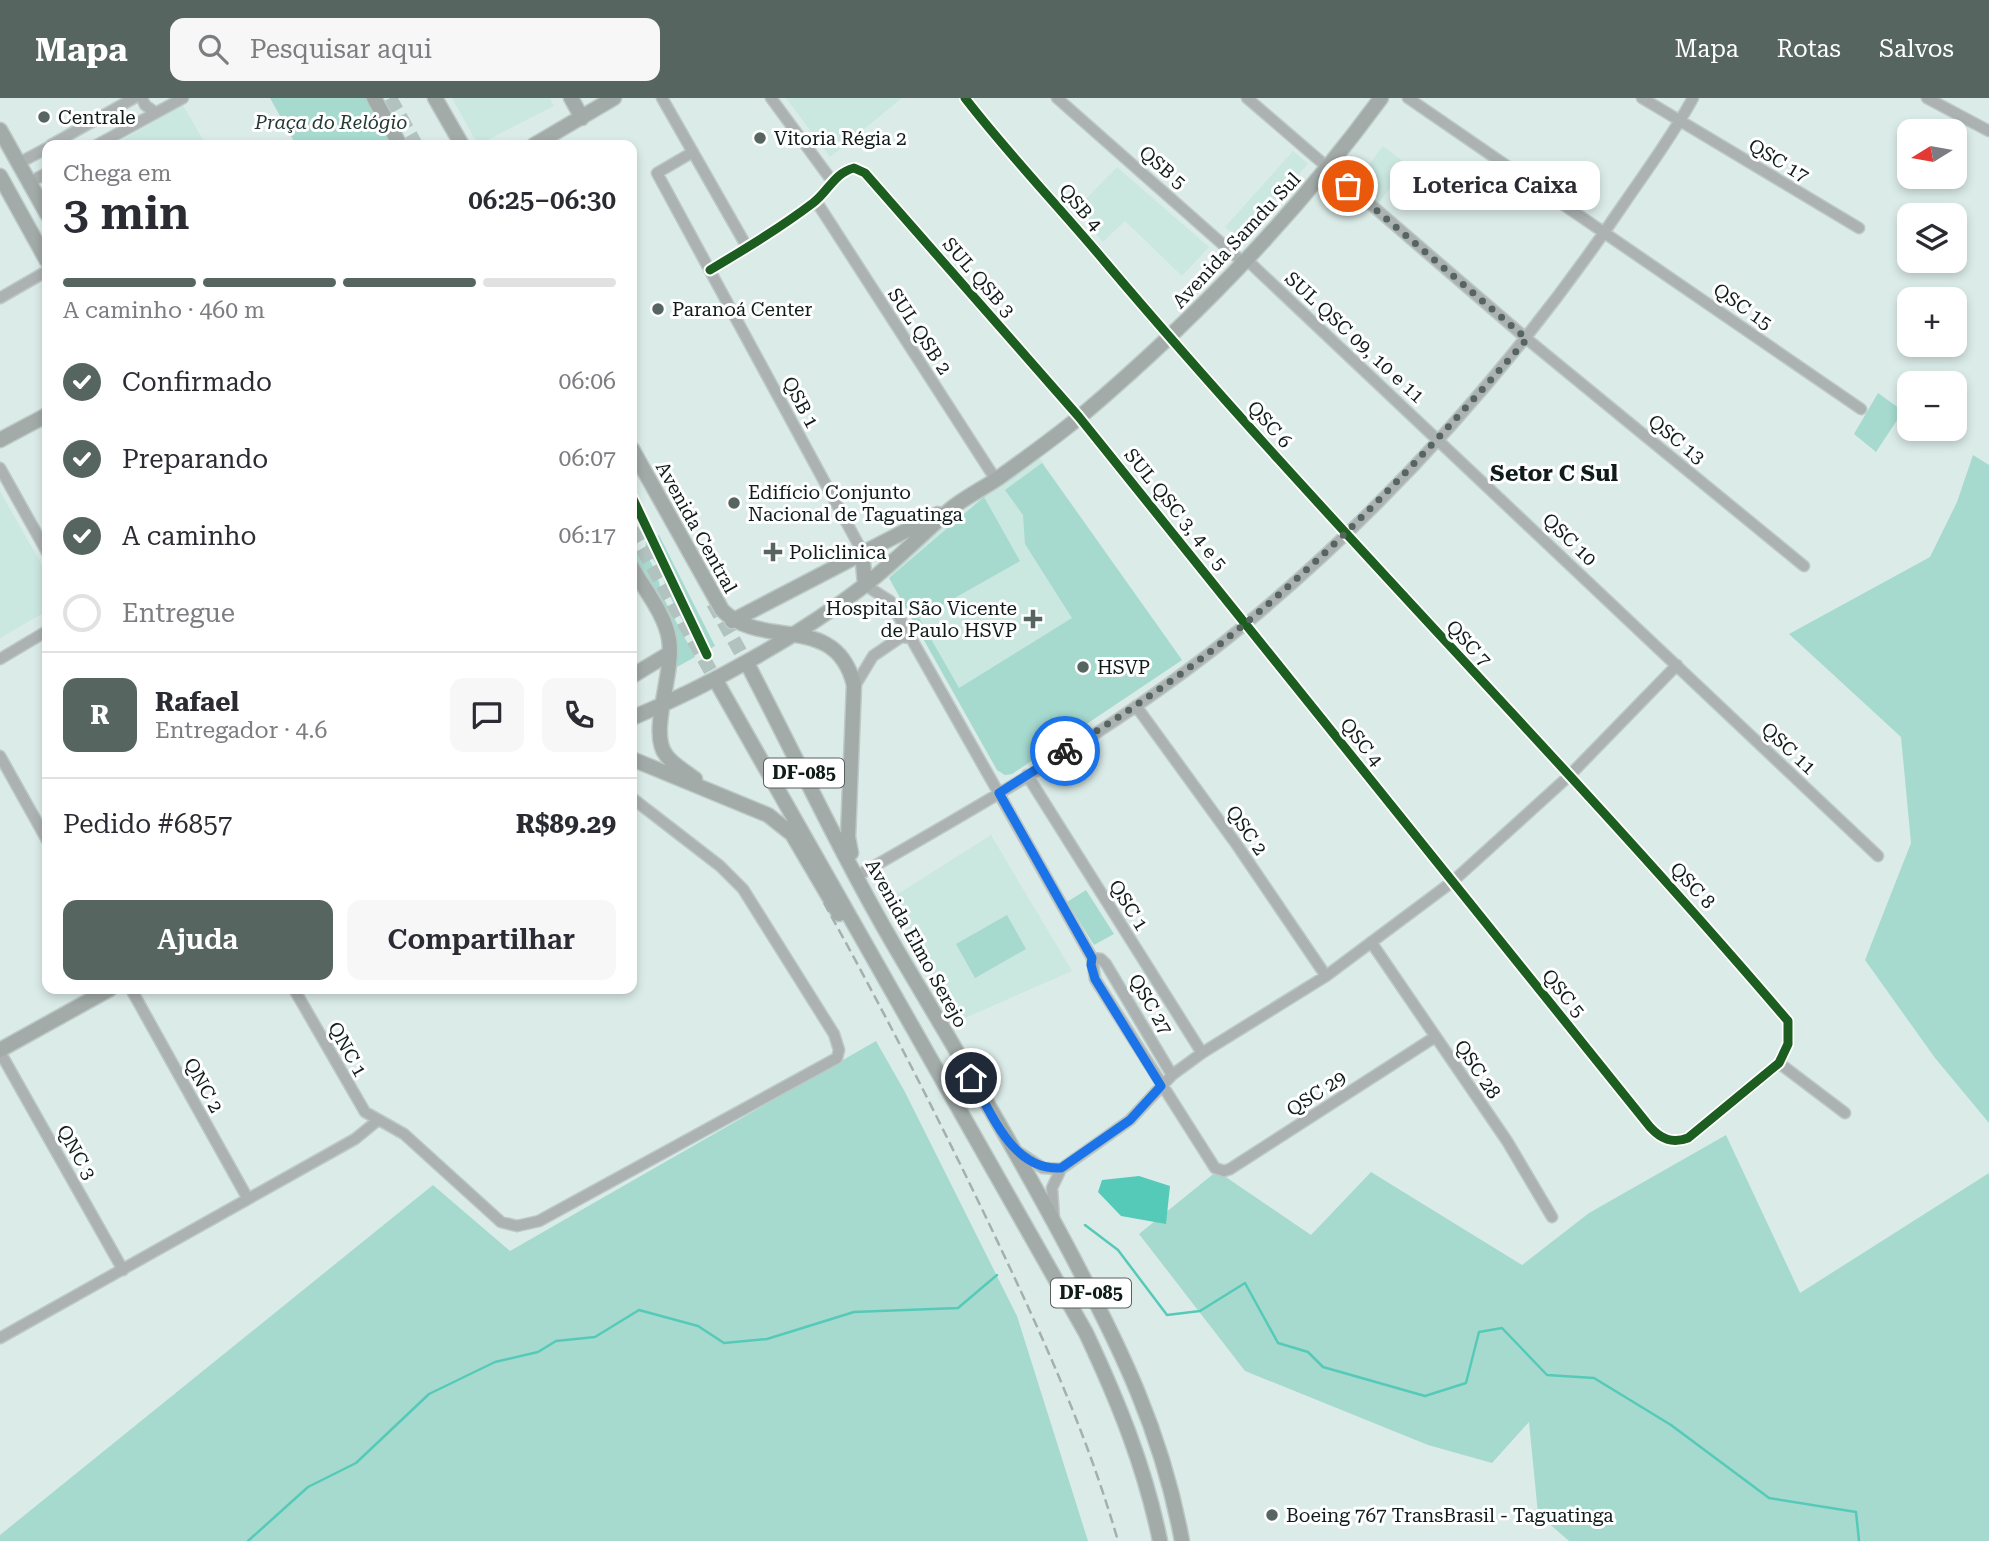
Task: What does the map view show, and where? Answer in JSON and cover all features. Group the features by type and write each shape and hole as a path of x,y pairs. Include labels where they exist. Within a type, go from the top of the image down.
{"main road":[{"path":"374,98 397,140"},
{"path":"435,98 459,140"},
{"path":"570,98 582,118"},
{"path":"543,140 614,98"},
{"name":"Avenida Samdu Sul","path":"637,716 665,704 791,634 865,585 955,506 996,480 1079,418 1170,338 1246,262 1328,169 1381,98"},
{"path":"0,130 42,205"},
{"path":"0,176 42,252"},
{"path":"0,440 42,418"},
{"name":"Avenida Central","path":"637,458 716,601 732,621"},
{"path":"732,621 862,551 955,506"},
{"path":"862,551 865,585"},
{"path":"637,576 665,625 670,653 665,704 657,724 664,753 716,794"},
{"path":"732,621 815,638 837,651 849,665 853,690 848,838 857,876"},
{"path":"637,673 670,653"},
{"name":"Avenida Elmo Serejo","path":"750,669 857,876 1013,1148 1124,1356 1167,1474 1182,1541"},
{"name":"DF-085","path":"719,686 1086,1333 1120,1406 1138,1457 1160,1541"},
{"path":"637,761 768,815 792,834 861,951 879,968"},
{"path":"0,1051 101,994"}],"street":[{"path":"60,140 134,98"},
{"path":"142,98 145,105 156,113"},
{"path":"106,140 183,98"},
{"path":"662,98 747,247"},
{"path":"710,270 816,201 832,181 771,98"},
{"name":"QSB 4","path":"965,98 1170,338"},
{"name":"QSB 5","path":"1057,98 1246,262"},
{"name":"QSC 13","path":"1247,98 1527,339 1804,566"},
{"name":"QSC 15","path":"1408,98 1606,231 1861,409"},
{"name":"QSC 17","path":"1642,98 1859,229"},
{"path":"857,876 999,793 1136,706 1247,623 1344,534 1439,439 1527,339 1606,231 1680,122 1693,98"},
{"path":"1927,98 1989,131"},
{"path":"123,104 130,112 133,125"},
{"path":"19,163 42,150"},
{"name":"QSB 1","path":"693,152 657,173 862,551"},
{"name":"SUL QSB 3","path":"832,181 848,170 860,169 1079,418"},
{"path":"30,182 42,176"},
{"name":"SUL QSB 2","path":"816,201 996,480"},
{"name":"SUL QSC 09, 10 e 11","path":"1246,262 1439,439"},
{"path":"0,298 42,274"},
{"name":"QSC 6","path":"1170,338 1344,534"},
{"name":"SUL QSC 3, 4 e 5","path":"1079,418 1247,623"},
{"name":"QSC 10","path":"1439,439 1677,665"},
{"path":"0,468 42,543"},
{"name":"QSC 7","path":"1344,534 1569,776"},
{"name":"QSC 27","path":"865,585 890,601 1092,958 1106,964 1172,1075"},
{"name":"QSC 4","path":"1247,623 1452,881"},
{"path":"0,659 42,634"},
{"path":"853,690 873,656 901,637 911,638"},
{"path":"1054,1223 1052,1188 1061,1168 1130,1120 1172,1075 1202,1053 1326,976 1452,881 1569,776 1677,665"},
{"name":"QSC 11","path":"1677,665 1878,856"},
{"name":"QSC 2","path":"1136,706 1237,845 1326,976"},
{"path":"0,756 42,831"},
{"name":"QSC 1","path":"1027,775 1202,1053"},
{"name":"QSC 8","path":"1569,776 1698,916 1788,1021 1788,1044 1779,1063"},
{"path":"0,1338 355,1139 377,1121 404,1134 501,1222 526,1225 836,1058 839,1042 743,889 720,866 637,802"},
{"name":"QSC 5","path":"1452,881 1650,1127 1667,1140 1678,1142 1688,1138 1779,1063"},
{"name":"QSC 28","path":"1371,942 1507,1141 1552,1217"},
{"name":"QSC 27","path":"1092,958 1095,979 1215,1168"},
{"name":"QNC 2","path":"134,994 248,1199"},
{"name":"QNC 1","path":"297,994 358,1102 377,1121"},
{"name":"QSC 29","path":"1215,1168 1224,1171 1230,1169 1435,1037"},
{"name":"QNC 3","path":"0,1051 123,1270"},
{"path":"1779,1063 1844,1113"},
{"path":"1013,1148 1043,1168 1061,1168"}],"shaded area":[{"path":"452,98 550,98 554,106 488,140 475,140"},
{"path":"786,98 902,98 830,157"},
{"path":"183,105 203,140 122,140"},
{"path":"1383,146 1408,165 1377,205 1353,185"},
{"path":"1293,151 1308,164 1238,239 1225,227"},
{"path":"1117,167 1209,247 1182,276 1125,221 1103,242 1075,210"},
{"name":"Hospital São Vicente de Paulo HSVP","path":"1038,456 1182,660 1012,774 1005,775 997,770 889,578 906,556"},
{"path":"0,491 42,565 42,614 0,638"},
{"path":"991,835 1072,971 956,1022 885,902"},
{"path":"1139,1176 1170,1186 1166,1224 1121,1216 1098,1192 1102,1180"}],"green space":[{"name":"Praça do Relógio","path":"270,98 366,98 389,140 293,140"},
{"path":"1878,393 1897,407 1897,420 1876,452 1854,434"},
{"path":"1973,455 1989,465 1989,1123 1935,1058 1865,960 1911,843 1901,737 1789,634 1930,557 1957,502"},
{"name":"Hospital São Vicente de Paulo HSVP","path":"1042,463 1182,660 1012,774 1005,775 997,770 889,578 984,497 1020,561 919,618 959,688 1072,618 1025,544 1023,515 1005,490"},
{"path":"659,535 715,646 700,654 667,591 661,570 645,549 646,541"},
{"path":"637,550 647,555 657,574 662,595 695,657 677,667 677,638 637,562"},
{"path":"1086,890 1114,934 1094,945 1067,902"},
{"path":"1007,915 1026,949 975,978 956,944"},
{"path":"876,1041 905,1092 1017,1316 1088,1541 0,1541 0,1535 433,1185 510,1251"},
{"path":"1726,1135 1800,1293 1989,1173 1989,1541 1569,1541 1538,1514 1529,1422 1492,1463 1428,1445 1245,1371 1139,1234 1217,1171 1311,1235 1371,1172 1522,1265 1589,1213"}],"waterway":[{"path":"1085,1225 1118,1250 1167,1315 1200,1311 1245,1283 1278,1343 1308,1352 1323,1367 1425,1396 1466,1383 1479,1332 1502,1328 1547,1375 1594,1378 1671,1425 1769,1498 1856,1512 1859,1541"},
{"path":"248,1541 308,1487 356,1463 429,1394 495,1362 538,1352 556,1341 595,1337 639,1310 698,1326 724,1343 767,1339 854,1312 958,1308 997,1275"}],"tunnel":[{"path":"390,98 413,140"},
{"path":"637,539 719,686"},
{"path":"713,603 750,669"}],"railway":[{"path":"824,903 932,1108 1028,1308 1077,1422 1118,1541"}],"cycle path":[{"path":"710,270 801,212 847,170 854,168 865,173 1079,417 1650,1127 1667,1139 1688,1138 1779,1063 1788,1044 1788,1021 1619,830 1189,360 965,98"},
{"path":"637,508 707,655"}],"way so far":[{"path":"1065,751 1136,706 1247,623 1344,534 1439,439 1527,339 1348,186"}],"place":[{"name":"Centrale","path":"44,117"},
{"name":"Vitoria Régia 2","path":"760,138"},
{"name":"Loterica Caixa","path":"1348,186"},
{"name":"Paranoá Center","path":"658,309"},
{"name":"Edifício Conjunto Nacional de Taguatinga","path":"734,503"},
{"name":"Policlinica","path":"773,552"},
{"name":"Hospital São Vicente de Paulo HSVP","path":"1033,619"},
{"name":"HSVP","path":"1083,667"},
{"name":"Boeing 767 TransBrasil - Taguatinga","path":"1272,1515"}],"district":[{"name":"Setor C Sul","path":"1554,473"}],"route":[{"path":"971,1078 1013,1148 1034,1164 1049,1169 1061,1168 1130,1120 1161,1086 1095,979 1092,958 999,793 1065,751"}]}
